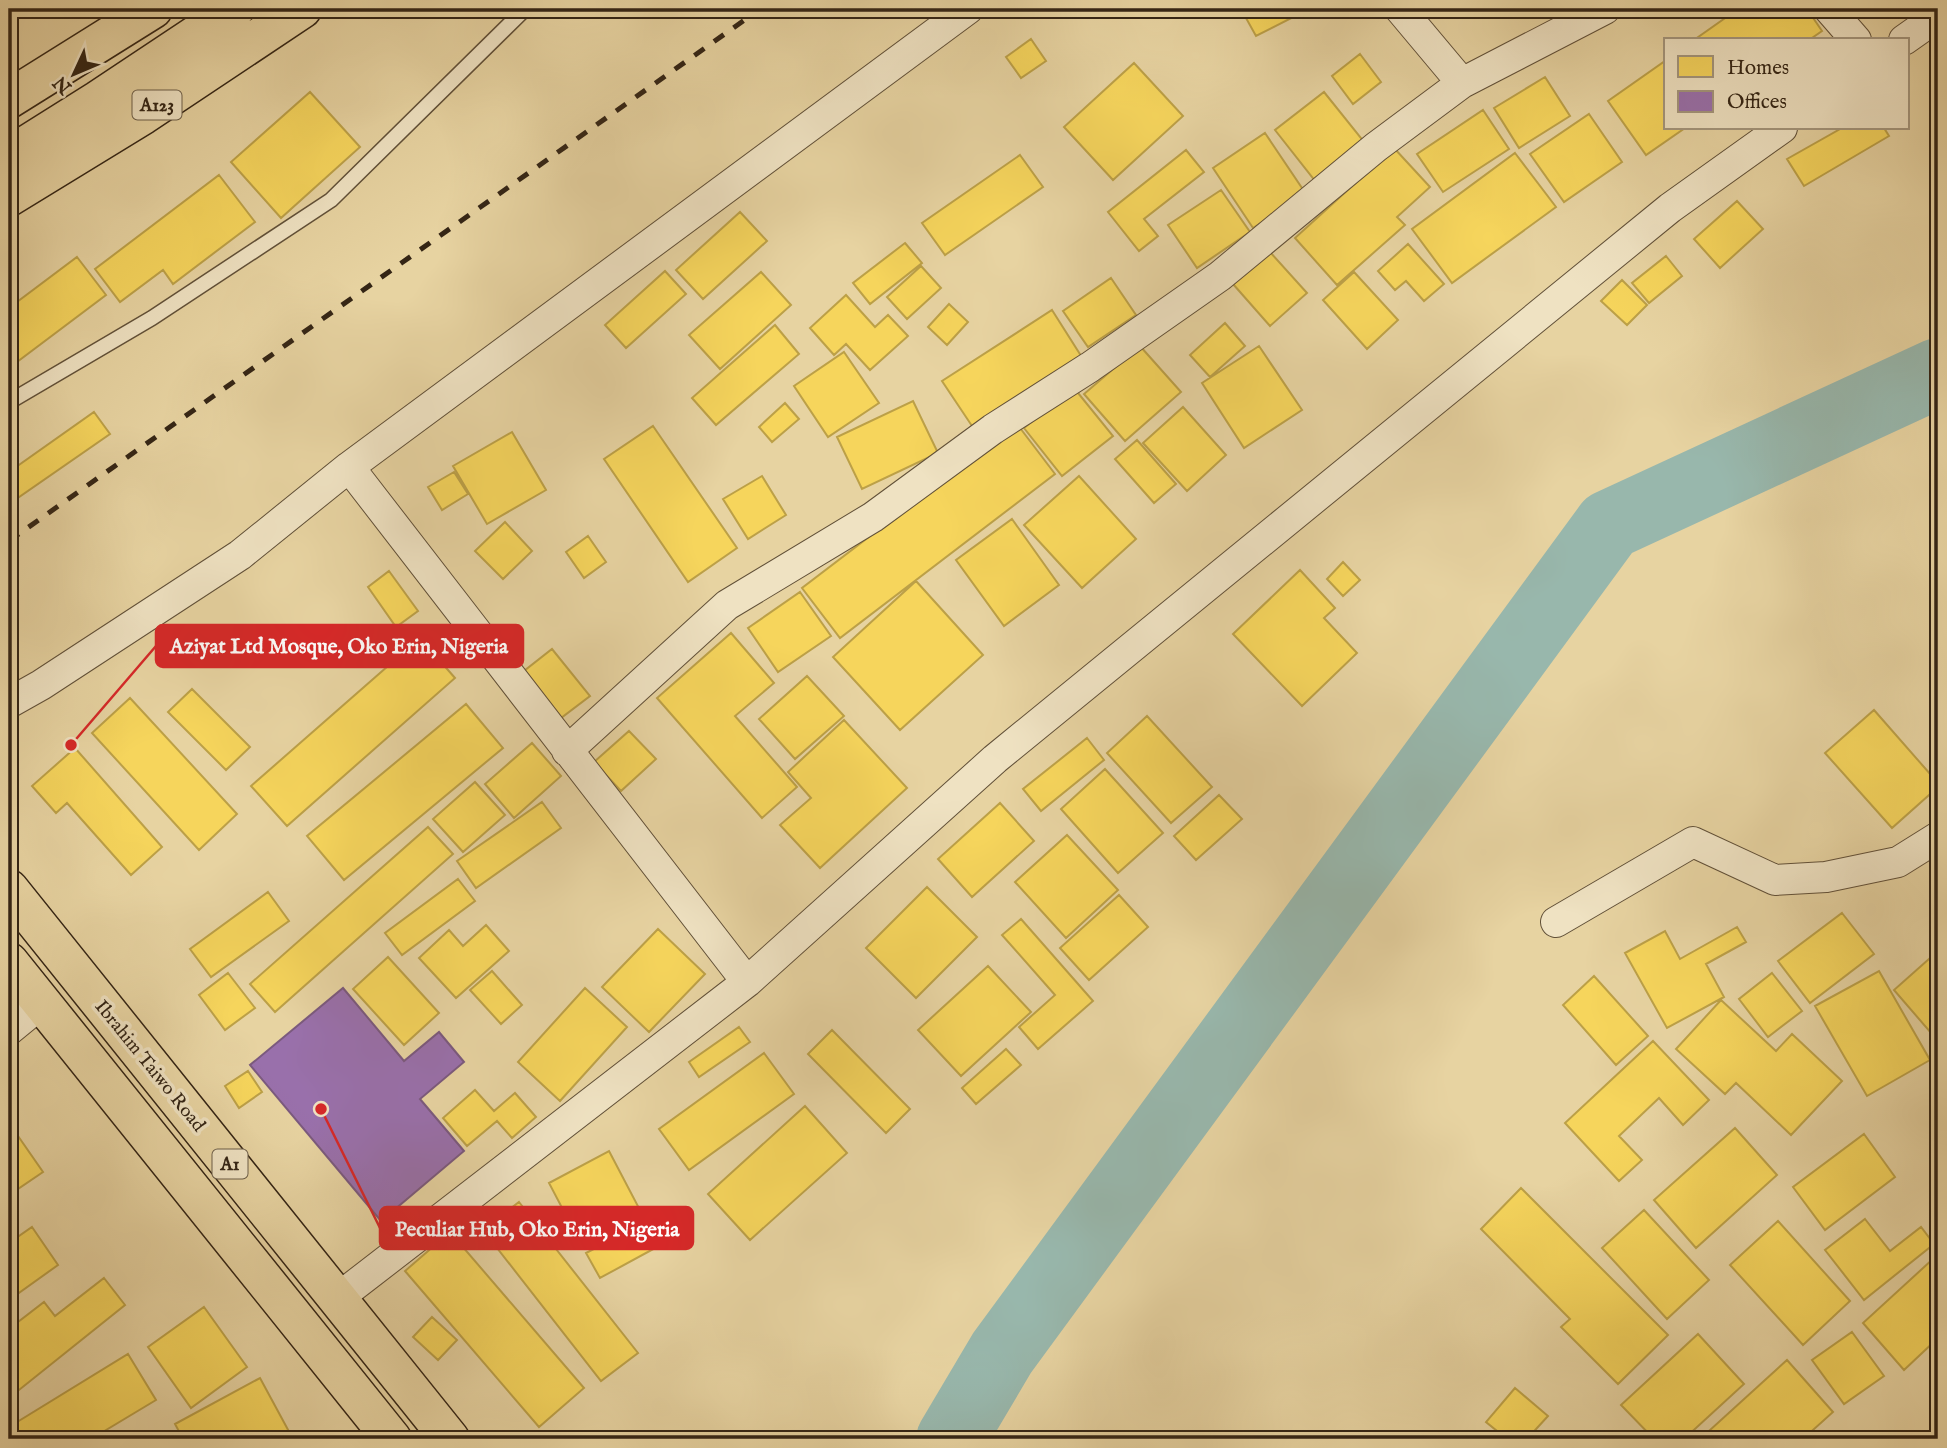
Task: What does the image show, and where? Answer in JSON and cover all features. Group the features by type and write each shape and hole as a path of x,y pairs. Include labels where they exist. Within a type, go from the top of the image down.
{"highway":[{"path":"9,99 153,9"},
{"path":"9,129 192,9"},
{"name":"A123","path":"9,156 235,9"},
{"name":"A123","path":"9,197 143,115 302,9"},
{"name":"Ibrahim Taiwo Road","path":"9,889 450,1439"},
{"name":"A1","path":"9,962 392,1439"}],"street":[{"path":"9,703 41,685 240,555 349,467 968,9"},
{"path":"1400,9 1462,83"},
{"path":"567,751 727,605 873,517 993,429 1090,367 1220,276 1376,147 1462,83 1605,9"},
{"path":"1829,9 1854,38"},
{"path":"1907,38 1938,16"},
{"path":"338,1298 747,982 995,759 1670,208 1779,130"},
{"path":"349,467 747,982"},
{"path":"1556,922 1693,842 1776,880 1826,877 1898,862 1938,837"},
{"path":"9,1030 43,1002"}],"lane":[{"path":"9,402 152,318 331,200 525,9"}],"building: Homes":[{"path":"1241,9 1309,9 1256,36"},
{"path":"1738,9 1807,9 1822,31 1812,38 1697,38"},
{"path":"1031,39 1046,61 1021,78 1006,57"},
{"path":"1360,54 1381,82 1353,104 1332,76"},
{"path":"1664,62 1664,130 1682,130 1646,155 1608,101"},
{"path":"1134,63 1183,116 1113,180 1064,127"},
{"path":"1545,77 1570,116 1519,148 1494,108"},
{"path":"310,92 360,147 281,218 231,162"},
{"path":"1324,92 1365,143 1316,182 1275,130"},
{"path":"1483,110 1509,149 1443,192 1417,154"},
{"path":"1589,114 1622,162 1564,202 1530,154"},
{"path":"1838,130 1885,130 1889,136 1804,186 1787,159"},
{"path":"1265,133 1306,194 1253,228 1213,168"},
{"path":"1394,148 1430,187 1397,217 1405,225 1337,285 1295,238"},
{"path":"1186,150 1204,172 1144,219 1158,236 1139,251 1108,212"},
{"path":"1515,153 1556,207 1452,283 1412,229"},
{"path":"1020,155 1043,187 945,255 922,223"},
{"path":"219,175 255,222 173,284 163,270 120,302 95,269"},
{"path":"1221,190 1250,232 1197,268 1168,225"},
{"path":"1737,201 1763,229 1720,268 1694,239"},
{"path":"740,212 767,241 703,299 676,270"},
{"path":"905,243 922,263 870,304 853,283"},
{"path":"1408,244 1444,284 1424,301 1406,281 1395,290 1378,271"},
{"path":"1270,252 1307,293 1270,326 1233,284"},
{"path":"1666,256 1682,276 1649,303 1632,283"},
{"path":"77,257 106,295 9,368 9,308"},
{"path":"921,266 941,288 907,319 887,297"},
{"path":"665,271 686,294 626,348 605,325"},
{"path":"761,272 791,305 720,369 689,335"},
{"path":"1354,272 1398,320 1367,349 1323,300"},
{"path":"1111,278 1136,315 1088,347 1063,311"},
{"path":"1622,280 1647,305 1627,325 1601,301"},
{"path":"846,295 875,327 888,315 908,336 870,370 846,344 834,355 810,328"},
{"path":"949,304 968,322 947,345 928,327"},
{"path":"1052,310 1083,359 974,429 942,381"},
{"path":"1225,323 1245,346 1210,377 1190,355"},
{"path":"775,325 799,354 716,425 692,398"},
{"path":"1140,346 1181,392 1125,441 1084,394"},
{"path":"1259,346 1302,410 1244,448 1202,383"},
{"path":"844,352 879,403 828,437 794,386"},
{"path":"1074,388 1113,436 1062,476 1024,428"},
{"path":"913,401 938,453 862,489 837,437"},
{"path":"785,403 799,419 772,442 759,427"},
{"path":"1183,407 1226,455 1187,491 1143,443"},
{"path":"94,412 110,434 9,504 9,472"},
{"path":"1017,424 1055,474 840,638 802,588"},
{"path":"653,426 737,548 688,582 604,459"},
{"path":"512,432 546,490 487,524 453,466"},
{"path":"1137,440 1176,484 1154,503 1115,459"},
{"path":"454,472 468,494 442,510 428,487"},
{"path":"762,476 786,515 748,539 723,499"},
{"path":"1079,476 1136,539 1082,588 1024,525"},
{"path":"1012,519 1059,585 1004,626 956,560"},
{"path":"505,522 532,551 503,579 475,551"},
{"path":"588,536 606,562 584,578 566,552"},
{"path":"1343,562 1360,580 1343,596 1327,579"},
{"path":"1300,570 1335,608 1324,618 1357,653 1302,706 1233,634"},
{"path":"389,571 418,611 396,627 368,587"},
{"path":"916,581 983,655 900,730 833,657"},
{"path":"800,592 831,636 778,672 748,628"},
{"path":"731,633 774,683 735,716 797,787 762,818 657,698"},
{"path":"420,638 455,678 287,826 251,786"},
{"path":"552,649 590,696 561,718 524,671"},
{"path":"807,676 844,716 795,759 759,719"},
{"path":"192,689 250,747 226,770 168,712"},
{"path":"130,698 237,814 199,850 92,733"},
{"path":"466,704 503,748 344,880 307,836"},
{"path":"1874,710 1938,783 1938,787 1892,828 1825,753"},
{"path":"1147,716 1212,787 1171,823 1107,753"},
{"path":"844,720 907,788 820,868 780,825 811,798 788,772"},
{"path":"629,731 656,759 621,791 594,762"},
{"path":"1087,738 1104,760 1041,811 1023,789"},
{"path":"532,743 561,776 514,818 485,784"},
{"path":"75,748 162,847 131,875 67,803 56,813 32,786"},
{"path":"1105,769 1163,833 1118,873 1061,809"},
{"path":"475,782 505,815 463,852 433,819"},
{"path":"1219,795 1242,819 1196,860 1174,836"},
{"path":"542,802 561,828 476,888 457,861"},
{"path":"1000,803 1034,841 972,897 938,859"},
{"path":"428,827 453,854 275,1012 250,984"},
{"path":"1067,835 1118,890 1066,938 1015,882"},
{"path":"458,879 475,901 402,955 385,933"},
{"path":"927,887 977,937 916,998 866,948"},
{"path":"268,892 289,921 211,977 190,949"},
{"path":"1119,895 1148,927 1089,980 1060,948"},
{"path":"1842,913 1874,954 1810,1003 1778,961"},
{"path":"1021,919 1093,1001 1038,1049 1019,1027 1055,995 1002,935"},
{"path":"486,925 509,951 456,998 419,958 449,930 463,946"},
{"path":"1737,927 1746,942 1706,964 1724,997 1667,1028 1625,953 1665,931 1680,959"},
{"path":"658,929 705,974 649,1032 602,987"},
{"path":"1938,951 1938,1041 1894,990"},
{"path":"388,957 439,1013 404,1045 353,989"},
{"path":"988,966 1031,1012 961,1076 918,1030"},
{"path":"492,971 522,1005 501,1024 470,990"},
{"path":"1879,971 1930,1060 1867,1096 1815,1006"},
{"path":"228,973 255,1008 225,1030 199,995"},
{"path":"1772,973 1802,1011 1768,1037 1739,999"},
{"path":"1594,976 1648,1036 1616,1065 1563,1005"},
{"path":"585,988 627,1027 560,1101 518,1062"},
{"path":"1721,1000 1776,1051 1792,1034 1842,1081 1791,1135 1736,1083 1725,1094 1676,1049"},
{"path":"739,1027 750,1042 699,1077 689,1062"},
{"path":"832,1030 910,1109 886,1133 808,1054"},
{"path":"1653,1041 1709,1100 1683,1125 1659,1098 1619,1136 1642,1160 1619,1181 1565,1123"},
{"path":"1006,1049 1021,1065 976,1104 962,1088"},
{"path":"764,1053 794,1094 689,1170 659,1129"},
{"path":"248,1071 262,1092 239,1108 225,1086"},
{"path":"475,1090 494,1111 515,1093 536,1117 512,1138 497,1121 467,1146 443,1118"},
{"path":"805,1106 847,1153 750,1240 708,1194"},
{"path":"9,1123 43,1172 9,1195"},
{"path":"1735,1128 1777,1175 1696,1248 1654,1200"},
{"path":"1864,1134 1895,1177 1825,1230 1793,1187"},
{"path":"609,1151 641,1212 581,1244 549,1183"},
{"path":"1521,1188 1668,1335 1618,1384 1561,1327 1570,1319 1481,1229"},
{"path":"519,1202 638,1353 601,1381 483,1230"},
{"path":"1644,1210 1709,1280 1667,1319 1602,1248"},
{"path":"1865,1219 1890,1251 1921,1227 1934,1244 1864,1300 1825,1250"},
{"path":"1778,1221 1850,1301 1803,1345 1730,1265"},
{"path":"644,1223 657,1247 600,1278 586,1253"},
{"path":"32,1227 58,1265 9,1300 9,1243"},
{"path":"450,1232 584,1388 539,1427 405,1271"},
{"path":"1934,1258 1938,1263 1938,1338 1904,1370 1863,1323"},
{"path":"104,1278 125,1305 9,1398 9,1329 44,1302 55,1316"},
{"path":"204,1307 247,1367 191,1408 148,1347"},
{"path":"432,1317 457,1340 438,1360 413,1337"},
{"path":"1852,1332 1884,1376 1844,1404 1812,1360"},
{"path":"1698,1334 1744,1384 1684,1439 1654,1439 1621,1405"},
{"path":"128,1354 156,1400 91,1439 9,1439 9,1427"},
{"path":"1787,1360 1833,1412 1803,1439 1718,1439 1710,1430"},
{"path":"260,1378 293,1439 183,1439 175,1424"},
{"path":"1515,1388 1548,1416 1527,1439 1507,1439 1486,1422"}],"building: Offices":[{"path":"343,988 404,1061 439,1032 464,1062 420,1099 464,1151 381,1221 250,1065"}],"waterway":[{"path":"951,1439 1002,1353 1609,525 1938,373"}],"railway":[{"path":"9,541 760,9"}],"place":[{"name":"Aziyat Ltd Mosque, Oko Erin, Nigeria","path":"71,745"},
{"name":"Peculiar Hub, Oko Erin, Nigeria","path":"321,1109"}]}
